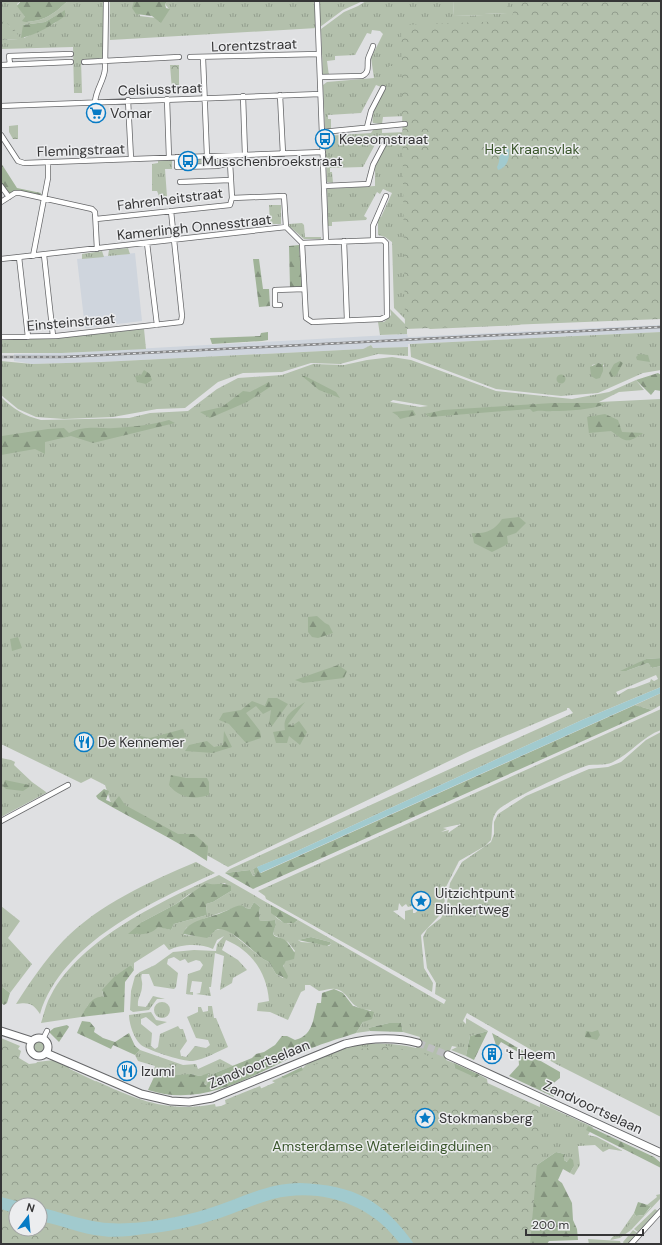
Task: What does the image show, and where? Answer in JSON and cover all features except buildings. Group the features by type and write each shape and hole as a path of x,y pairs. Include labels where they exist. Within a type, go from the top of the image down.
{"main road":[{"path":"1,1032 31,1043"},
{"path":"38,1038 43,1039 48,1044 47,1051 40,1056 35,1055 30,1051 31,1043 38,1038"},
{"name":"Zandvoortselaan","path":"47,1051 141,1094 171,1101 189,1102 212,1098 344,1044 388,1038 418,1043"},
{"name":"Zandvoortselaan","path":"448,1055 661,1153"}],"street":[{"path":"95,102 96,91 104,77 106,1"},
{"path":"317,1 326,242"},
{"path":"320,77 365,75 368,70 368,58 373,46"},
{"path":"55,54 56,63"},
{"path":"10,64 9,56 71,54"},
{"name":"Lorentzstraat","path":"190,57 203,58 319,54"},
{"path":"84,62 179,58"},
{"path":"203,58 207,156"},
{"path":"1,65 72,62"},
{"path":"367,127 371,111 383,88"},
{"name":"Celsiusstraat","path":"1,106 128,100 320,94"},
{"path":"280,95 283,154"},
{"path":"243,96 245,155"},
{"path":"167,99 169,158"},
{"path":"128,100 131,159"},
{"path":"322,132 405,124"},
{"name":"Flemingstraat","path":"1,135 2,140 18,161 48,162 323,152"},
{"path":"324,186 368,184 372,165 384,144"},
{"path":"230,156 232,198"},
{"path":"177,157 177,167 217,166 230,163"},
{"path":"33,256 48,178 48,162"},
{"path":"180,182 230,180"},
{"path":"1,186 9,197"},
{"path":"1,202 20,193 92,209 95,212 96,219 97,249"},
{"name":"Fahrenheitstraat","path":"96,219 230,205 232,198 284,196 286,227"},
{"path":"373,240 373,226 386,196"},
{"path":"171,212 174,240"},
{"name":"Kamerlingh Onnesstraat","path":"1,259 286,227 302,243"},
{"name":"Einsteinstraat","path":"1,337 53,336 180,322 182,320 174,240"},
{"path":"373,240 385,241 388,296 387,316 381,319 312,322 306,318 302,243 326,242 373,240"},
{"path":"344,241 347,320"},
{"path":"147,243 157,325"},
{"path":"44,255 53,336"},
{"path":"19,258 28,337"},
{"path":"280,305 275,305 275,290 304,289"},
{"path":"1,821 68,785"},
{"path":"43,1039 47,1031"},
{"path":"631,1244 661,1211"}],"shaded area":[{"path":"135,253 142,321 85,328 77,259"},
{"path":"661,325 661,332 408,344 408,347 373,348 371,345 363,349 101,362 32,364 14,361 14,354 62,353 407,334 408,337"}],"green space":[{"path":"1,1 21,1 17,4 25,17 25,22 38,20 49,16 68,1 103,1 105,58 81,60 82,93 74,93 73,47 1,49 1,40 18,39 10,27 1,21","holes":["64,11 55,23 24,38 23,25 45,22"]},
{"path":"21,1 68,1 49,16 38,20 25,22 22,21 25,17 17,6"},
{"path":"110,1 134,1 140,16 156,18 169,9 165,4 168,1 315,1 317,28 110,40"},
{"path":"134,1 168,1 165,4 166,8 170,9 161,23 152,16 136,14 132,8"},
{"path":"320,1 363,1 343,10 320,27"},
{"path":"366,1 453,1 454,16 484,15 484,13 507,14 507,1 522,1 521,324 519,325 430,329 419,324 410,324 394,308 392,242 385,237 378,235 378,217 381,217 392,193 383,189 380,194 377,192 364,216 367,218 366,220 332,222 332,226 328,226 327,189 375,186 375,167 387,142 378,139 363,167 330,168 333,183 327,182 325,136 371,133 375,127 382,127 382,133 406,132 406,116 383,117 382,124 373,123 373,114 386,87 383,85 381,87 376,85 361,113 328,115 328,119 331,119 331,130 325,128 323,85 327,82 374,78 371,58 383,34 380,31 372,30 371,34 367,33 355,55 335,56 335,60 327,61 329,76 323,76 321,29 344,12"},
{"path":"453,1 507,1 507,14 485,13 484,15 454,16"},
{"name":"Het Kraansvlak","path":"516,1 661,1 661,319 405,329 401,25 511,21"},
{"path":"65,10 65,16 55,23 39,32 21,38 23,25 45,22"},
{"path":"1,21 7,23 10,27 13,27 19,37 18,39 1,40"},
{"path":"12,29 14,34 5,39 2,34"},
{"path":"170,65 179,65 179,90 172,90"},
{"path":"389,66 405,66 405,74 389,75"},
{"path":"18,125 18,139 13,139 9,132 9,126"},
{"path":"158,160 172,160 172,169 165,169 167,197 160,198 157,191 152,191 152,164 158,163"},
{"path":"227,160 227,162 185,164 186,161"},
{"path":"1,163 17,188 41,193 40,196 9,194 1,182"},
{"path":"269,205 281,205 281,224 270,224"},
{"path":"302,223 304,225 305,237 321,237 321,239 304,239 289,226 289,224"},
{"path":"299,245 302,287 290,288 289,246"},
{"path":"128,248 130,254 108,256 109,250"},
{"path":"102,251 104,257 82,259 82,254"},
{"path":"253,259 259,259 263,289 269,289 270,306 259,307"},
{"path":"390,309 407,326 407,334 380,335 378,322 384,322 391,315"},
{"path":"144,329 146,349 62,353 1,353 1,340 57,338"},
{"path":"268,332 268,340 262,341 212,344 210,338 260,336 261,333"},
{"path":"661,332 661,370 643,373 598,393 561,396 496,389 411,357 410,344","holes":["600,363 604,365 600,375 591,375 592,365"]},
{"path":"371,345 373,348 408,347 408,356 378,354 340,364 311,363 282,372 243,373 218,382 185,408 157,409 113,417 64,419 36,417 18,409 1,395 1,361 32,364 101,362 363,349"},
{"path":"639,354 648,355 650,362 637,360 636,357"},
{"path":"392,357 411,360 496,391 572,399 609,392 636,380 644,390 619,392 599,402 661,399 661,658 646,659 626,671 648,663 652,668 661,666 661,687 582,720 297,851 253,869 255,875 253,876 250,870 225,873 230,869 573,713 569,708 567,708 567,710 470,751 228,867 164,831 112,806 105,785 91,778 81,783 1,744 1,397 20,412 41,420 129,418 150,413 188,411 217,389 238,378 282,375 313,364 344,365","holes":["393,400 428,406 420,407 390,402","656,675 658,679 654,681 651,679 650,682 628,689 618,695 616,692"]},
{"path":"620,361 623,363 616,376 611,377 609,373 614,364"},
{"path":"598,363 603,364 603,371 600,378 596,379 591,376 590,367"},
{"path":"144,370 150,374 152,380 146,384 137,382 135,376 141,375"},
{"path":"658,373 661,375 661,391 655,390 651,395 636,380"},
{"path":"561,374 566,379 561,384 556,379"},
{"path":"302,376 305,376 336,392 340,398 319,390"},
{"path":"269,382 270,387 247,402 210,418 200,412 222,407 243,391 250,392"},
{"path":"553,403 606,404 586,409 566,411 533,412 530,409 430,417 425,414 443,410"},
{"path":"413,410 416,415 400,419 392,412"},
{"path":"605,414 618,420 622,432 643,433 633,439 627,440 620,438 611,431 589,433 587,417"},
{"path":"169,420 175,423 93,443 71,436 45,442 45,454 35,449 1,455 2,436 64,428 69,433 86,428 128,427"},
{"path":"519,517 526,523 516,533 507,536 508,544 492,552 474,543 472,533 489,531 502,519"},
{"path":"317,616 329,625 333,633 318,638 312,637 308,632 308,617"},
{"path":"18,637 22,648 12,651 10,639"},
{"path":"661,658 661,666 652,668 648,663 626,671 620,671 646,659"},
{"path":"338,665 347,671 344,678 303,683 295,680"},
{"path":"661,693 661,705 652,710 635,705"},
{"path":"268,698 277,698 288,704 272,726 269,724 271,710 263,714 256,706 246,713 260,731 261,738 246,743 229,724 219,720 223,713 241,710 252,701 265,706"},
{"path":"305,702 288,724 292,726 299,721 307,732 300,745 289,736 287,743 276,743 273,732 285,730 285,720 287,717 293,710"},
{"path":"635,705 652,710 253,889 225,873 250,870 253,876 255,875 253,869 257,867 261,873"},
{"path":"661,709 661,730 648,736 619,759 610,763 589,765 570,772 526,793 497,811 493,818 491,840 485,846 459,861 446,887 444,907 439,916 421,935 424,968 433,983 432,992 266,899 265,896 258,891","holes":["461,824 448,833 449,830 441,832 447,829 443,828","416,899 418,899 418,905 421,908 415,913 413,913 413,909 405,911 405,920 393,911 398,910 399,903 402,907 406,904 408,907 415,905"]},
{"path":"183,729 186,737 145,747 139,748 132,740 140,736 150,738"},
{"path":"224,731 232,747 213,753 185,751 189,745 207,741 214,747 223,745"},
{"path":"661,732 661,1117 556,1064 467,1013 463,1021 466,1024 466,1018 488,1031 470,1036 466,1056 451,1050 457,1047 452,1046 446,1060 454,1063 455,1071 478,1077 480,1075 487,1079 488,1086 539,1129 540,1103 593,1127 588,1135 597,1137 623,1151 609,1149 603,1152 595,1145 578,1146 580,1165 574,1175 570,1173 574,1166 564,1160 565,1154 556,1152 534,1167 455,1244 34,1067 37,1062 54,1060 69,1067 70,1074 94,1083 96,1081 140,1099 168,1106 182,1107 215,1104 216,1108 226,1105 225,1100 260,1086 262,1090 282,1087 272,1081 281,1077 288,1080 309,1063 338,1049 364,1044 403,1045 416,1048 420,1037 403,1032 401,1023 389,1023 368,1028 370,1031 356,1033 371,1010 363,1009 353,1004 340,990 331,989 319,991 310,985 305,985 305,990 301,992 288,1020 270,1012 257,1011 258,1003 269,1001 265,981 251,957 243,950 226,940 222,950 238,960 247,970 233,978 232,983 220,990 224,956 215,953 211,987 209,987 211,996 196,994 200,993 202,982 192,981 190,992 193,992 193,995 186,994 188,974 200,970 203,965 200,961 196,960 188,963 185,959 180,961 174,957 168,959 167,964 178,973 176,987 174,989 154,986 149,974 142,974 142,989 138,1006 146,1007 153,996 165,999 157,999 149,1010 133,1012 130,1010 131,991 135,976 140,972 155,965 173,952 194,950 216,951 217,944 224,936 217,940 213,949 191,945 179,946 169,950 164,944 134,963 134,970 131,965 102,991 104,997 88,1005 81,1017 41,1023 46,1005 51,995 65,975 82,956 126,923 174,896 219,875 271,905 274,914 281,921 290,923 298,920 444,1004 446,1000 435,994 436,983 427,968 423,937 427,929 441,918 446,909 450,883 462,862 491,842 494,834 494,822 498,814 526,796 589,769 608,767 621,762 646,740","holes":["225,883 231,891 213,902 206,904 207,915 174,924 171,930 142,922 176,904 189,894","254,902 260,907 260,921 275,920 276,925 273,931 274,935 288,942 295,951 284,963 283,968 285,971 283,978 276,974 269,962 224,929 197,936 184,935 186,928 203,919 242,905 250,909","311,937 330,942 331,944 329,946 301,942 298,940"]},
{"path":"1,758 15,762 14,765 32,782 46,792 47,794 46,793 1,817"},
{"path":"171,775 186,778 207,778 209,782 209,795 203,797 187,797 177,793 169,785"},
{"path":"5,780 29,785 29,787 23,791 6,789 3,786"},
{"path":"104,789 109,791 106,800 113,803 119,796 125,805 178,834 194,834 208,846 207,861 98,799 96,796"},
{"path":"196,862 215,873 138,911 112,927 88,945 68,966 51,988 40,1014 30,1004 16,1004 32,979 50,956 63,941 92,916 125,895"},
{"path":"206,883 225,884 231,886 231,891 213,902 206,904 207,915 174,924 171,930 158,927 148,933 128,934 142,922 176,904"},
{"path":"254,902 260,907 260,921 275,920 276,925 273,933 274,935 286,941 295,953 294,959 286,961 283,966 288,976 287,979 276,974 269,962 263,959 230,932 219,929 214,931 207,938 183,934 189,926 199,920 242,905 250,909"},
{"path":"271,905 298,920 294,923 284,923 271,913"},
{"path":"1,906 20,921 8,938 32,964 10,993 1,986"},
{"path":"311,937 330,942 331,944 327,946 298,940"},
{"path":"131,965 134,970 125,982 124,1012 81,1017 87,1006 93,1000 104,997 102,990 114,977"},
{"path":"1,986 10,993 7,1003 4,1005 1,1003"},
{"path":"334,989 343,993 353,1006 374,1012 372,1019 363,1022 356,1033 315,1047 246,1079 208,1092 188,1095 168,1094 148,1090 154,1077 191,1074 200,1076 209,1073 204,1084 206,1085 215,1073 252,1058 256,1054 264,1052 275,1045 282,1036 287,1036 295,1040 301,1038 306,1034 312,1025 317,1003 321,1003 322,993"},
{"path":"159,1002 165,1002 170,1007 168,1016 165,1018 159,1018 154,1013 154,1007"},
{"path":"208,1006 212,1006 214,1018 216,1018 228,1047 197,1060 188,1061 157,1052 140,1044 132,1031 129,1015 151,1012 156,1020 167,1022 157,1026 146,1017 141,1019 141,1024 152,1033 151,1046 155,1049 158,1047 160,1034 178,1026 180,1029 183,1029 187,1041 180,1051 181,1056 186,1057 195,1046 206,1048 210,1045 208,1040 196,1038 187,1017 198,1012 198,1007 201,1007 203,1012 208,1011"},
{"path":"82,1021 90,1022 95,1028 94,1032 103,1038 115,1042 129,1033 135,1046 140,1050 135,1055 113,1045 111,1049 77,1033"},
{"path":"389,1023 401,1023 403,1032 370,1031 368,1028"},
{"path":"67,1025 69,1027 59,1042 49,1032 54,1028"},
{"path":"598,1030 600,1035 597,1040 585,1037 586,1031 592,1032"},
{"path":"488,1031 474,1060 466,1056 470,1036"},
{"path":"492,1033 560,1072 560,1078 551,1085 554,1097 509,1076 519,1065 518,1052 501,1042 497,1048"},
{"name":"Amsterdamse Waterleidingduinen","path":"1,1038 20,1046 18,1049 21,1051 19,1058 29,1064 53,1061 143,1104 183,1111 221,1106 349,1050 388,1046 424,1054 542,1108 530,1244 1,1244"},
{"path":"37,1041 41,1041 45,1047 41,1053 37,1053 33,1049 33,1045"},
{"path":"140,1050 183,1065 196,1064 198,1069 220,1059 233,1066 215,1073 206,1085 203,1083 209,1074 200,1076 191,1074 179,1077 152,1077 155,1066 138,1061 135,1055"},
{"path":"454,1063 480,1075 476,1078 455,1071"},
{"path":"302,1067 303,1071 288,1081 281,1077"},
{"path":"588,1126 654,1157 661,1163 661,1168 586,1130"},
{"path":"556,1152 565,1154 564,1160 567,1162 570,1158 573,1160 574,1166 570,1173 563,1169 558,1180 562,1183 572,1203 573,1220 577,1229 578,1240 549,1241 547,1244 455,1244 534,1167"},
{"path":"661,1194 661,1198 631,1230 627,1228 634,1216 634,1213 636,1216 644,1215 651,1207 647,1205 657,1197 656,1195"},
{"path":"638,1202 651,1206 644,1215 636,1216 634,1213"},
{"path":"655,1209 658,1211 639,1233 634,1229"},
{"path":"634,1213 628,1228 631,1230 620,1238 610,1240 615,1234 618,1236"},
{"path":"633,1230 639,1234 628,1244 624,1244 623,1242"},
{"path":"588,1239 620,1241 621,1244 589,1244"}],"water":[{"path":"503,146 509,149 509,156 506,165 498,170 497,167 501,148"},
{"path":"661,687 661,693 260,873 257,867 297,851 582,720"},
{"path":"288,1184 319,1184 336,1187 366,1198 391,1216 414,1244 400,1244 375,1218 360,1209 327,1197 309,1195 273,1199 224,1217 184,1228 129,1236 113,1237 94,1235 48,1223 48,1209 99,1222 125,1223 154,1221 196,1212 253,1192"},
{"path":"1,1197 8,1199 8,1211 1,1209"}],"tunnel":[{"path":"418,1043 448,1055"}],"railway":[{"path":"1,357 63,357 661,327"}],"place":[{"name":"Vomar","path":"96,113"},
{"name":"Keesomstraat","path":"325,139"},
{"name":"Musschenbroekstraat","path":"188,161"},
{"name":"De Kennemer","path":"84,742"},
{"name":"Uitzichtpunt Blinkertweg","path":"421,901"},
{"name":"'t Heem","path":"492,1054"},
{"name":"Izumi","path":"127,1071"},
{"name":"Stokmansberg","path":"425,1118"}]}
